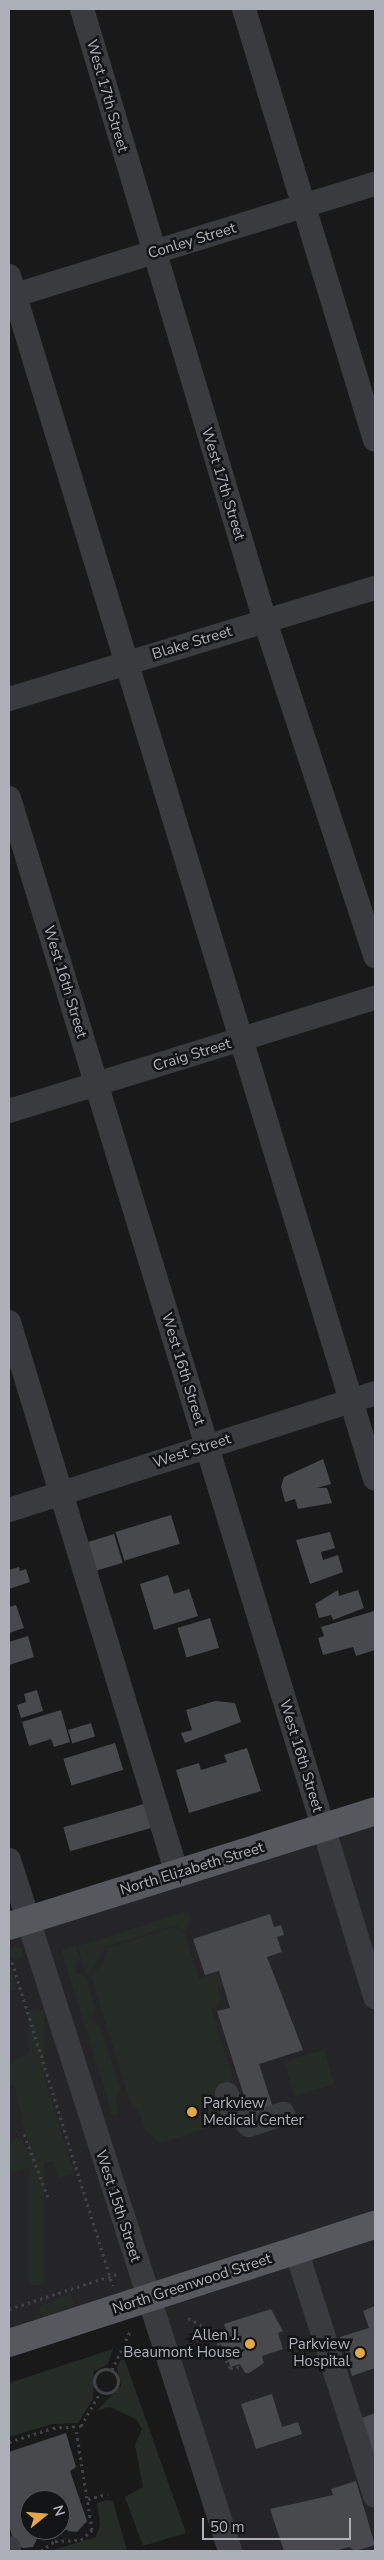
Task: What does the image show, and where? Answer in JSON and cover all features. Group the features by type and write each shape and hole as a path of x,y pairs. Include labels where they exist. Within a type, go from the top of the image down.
{"main road":[{"name":"North Elizabeth Street","path":"18,1923 375,1811"},
{"name":"North Greenwood Street","path":"9,2343 127,2315 147,2298 375,2225"}],"street":[{"name":"West 17th Street","path":"82,9 152,253 265,621 375,956"},
{"path":"244,9 302,206 375,440"},
{"name":"Conley Street","path":"11,289 152,253 375,184"},
{"path":"11,289 375,1479"},
{"name":"Blake Street","path":"9,699 375,588"},
{"name":"West 16th Street","path":"9,798 375,1997"},
{"name":"Craig Street","path":"9,1111 375,998"},
{"path":"9,1322 177,1874"},
{"name":"West Street","path":"9,1510 375,1393"},
{"name":"West 15th Street","path":"9,1860 18,1923 138,2267 230,2551"},
{"path":"227,2094 231,2107 249,2125 283,2114"},
{"path":"296,2250 375,2496"}],"path":[{"path":"12,1962 110,2276 127,2315 128,2336 112,2370 117,2384 100,2393 76,2429 88,2500 94,2521 88,2536 55,2542 41,2551"},
{"path":"24,2134 48,2197"},
{"path":"9,2309 138,2267"},
{"path":"127,2315 128,2336"},
{"path":"188,2318 215,2336 229,2367 239,2367"},
{"path":"100,2393 95,2389 96,2373 112,2370"},
{"path":"9,2442 54,2428 76,2429"},
{"path":"88,2500 107,2494"}],"shaded area":[{"name":"Parkview Medical Center","path":"375,1811 375,2551 230,2551 147,2298 9,2343 9,1926"},
{"path":"188,1911 191,1920 184,1931 174,1925 106,1947 87,1976 78,1946"},
{"path":"174,1927 184,1932 199,1979 218,1973 223,1988 218,1990 221,1998 217,2006 211,2009 242,2108 232,2120 160,2143 144,2129 138,2108 133,2110 91,1976 104,1962 107,1948"},
{"path":"76,1945 81,1959 75,1964 76,1973 85,1976 95,2008 91,2020 101,2028 120,2089 116,2099 119,2114 113,2116 61,1949"},
{"path":"13,1946 19,1946 23,1953 19,1960 13,1960 9,1956 9,1950"},
{"path":"9,1966 17,1990 9,1992"},
{"path":"29,2010 44,2010 44,2285 29,2285"},
{"path":"324,2050 334,2085 295,2096 285,2061"},
{"path":"36,2051 74,2173 58,2178 52,2161 41,2164 26,2135 14,2085 9,2086 9,2062"},
{"path":"21,2137 35,2166 9,2174 9,2141"},
{"path":"70,2293 75,2304 44,2318 39,2307"},
{"path":"113,2349 108,2364 94,2371 93,2399 78,2423 52,2424 9,2437 9,2383"},
{"path":"123,2355 186,2533 143,2546 125,2497 143,2487 135,2445 142,2429 136,2419 110,2407 96,2411 121,2386 117,2368"},
{"path":"106,2500 113,2501 127,2551 49,2551 96,2537 100,2525 97,2503"}],"building":[{"path":"323,1459 331,1484 317,1488 327,1488 332,1503 298,1509 295,1499 285,1502 281,1487 284,1477"},
{"path":"171,1515 180,1544 124,1561 116,1532"},
{"path":"330,1532 335,1548 321,1552 323,1560 338,1555 343,1572 310,1584 296,1540"},
{"path":"114,1534 123,1563 97,1571 88,1542"},
{"path":"19,1567 20,1571 26,1569 30,1582 9,1589 9,1570"},
{"path":"168,1575 174,1594 189,1589 198,1616 154,1630 140,1584"},
{"path":"338,1590 339,1596 358,1590 364,1608 333,1620 331,1615 319,1618 315,1604"},
{"path":"16,1605 24,1628 9,1633 9,1607"},
{"path":"374,1611 375,1650 356,1656 353,1647 323,1655 318,1638 324,1636 321,1627"},
{"path":"210,1618 219,1648 187,1658 177,1628"},
{"path":"28,1636 34,1657 9,1665 9,1642"},
{"path":"37,1690 43,1711 21,1718 17,1705 26,1702 24,1694"},
{"path":"215,1701 235,1703 241,1722 185,1743 181,1733 192,1730 186,1710"},
{"path":"61,1710 70,1742 54,1747 51,1739 29,1746 22,1722"},
{"path":"91,1723 95,1736 72,1743 68,1730"},
{"path":"115,1743 123,1770 72,1786 63,1759"},
{"path":"247,1748 261,1791 189,1813 176,1770 199,1763 201,1770 227,1762 224,1755"},
{"path":"144,1804 151,1828 70,1851 63,1827"},
{"path":"270,1914 274,1927 281,1925 284,1935 277,1937 282,1952 267,1957 303,2050 259,2064 274,2111 251,2118 217,2011 230,2008 219,1971 205,1975 193,1939"},
{"name":"Parkview Hospital","path":"375,2306 375,2368 352,2376 340,2337 369,2328 363,2311"},
{"name":"Allen J. Beaumont House","path":"271,2309 283,2331 278,2333 283,2349 262,2356 264,2363 249,2373 245,2373 240,2364 231,2367 218,2339 228,2336 224,2324"},
{"path":"272,2394 282,2427 298,2422 302,2434 256,2449 241,2404"},
{"path":"375,2413 375,2458 362,2418"},
{"path":"66,2433 76,2467 70,2471 87,2521 77,2532 70,2531 70,2490 20,2490 20,2540 36,2540 33,2547 23,2548 15,2545 9,2526 9,2452"},
{"path":"356,2481 375,2545 355,2551 349,2547 335,2551 284,2551 270,2509 333,2495 331,2489"}],"place":[{"name":"Parkview Medical Center","path":"192,2112"},
{"name":"Allen J. Beaumont House","path":"250,2344"},
{"name":"Parkview Hospital","path":"360,2353"}]}
